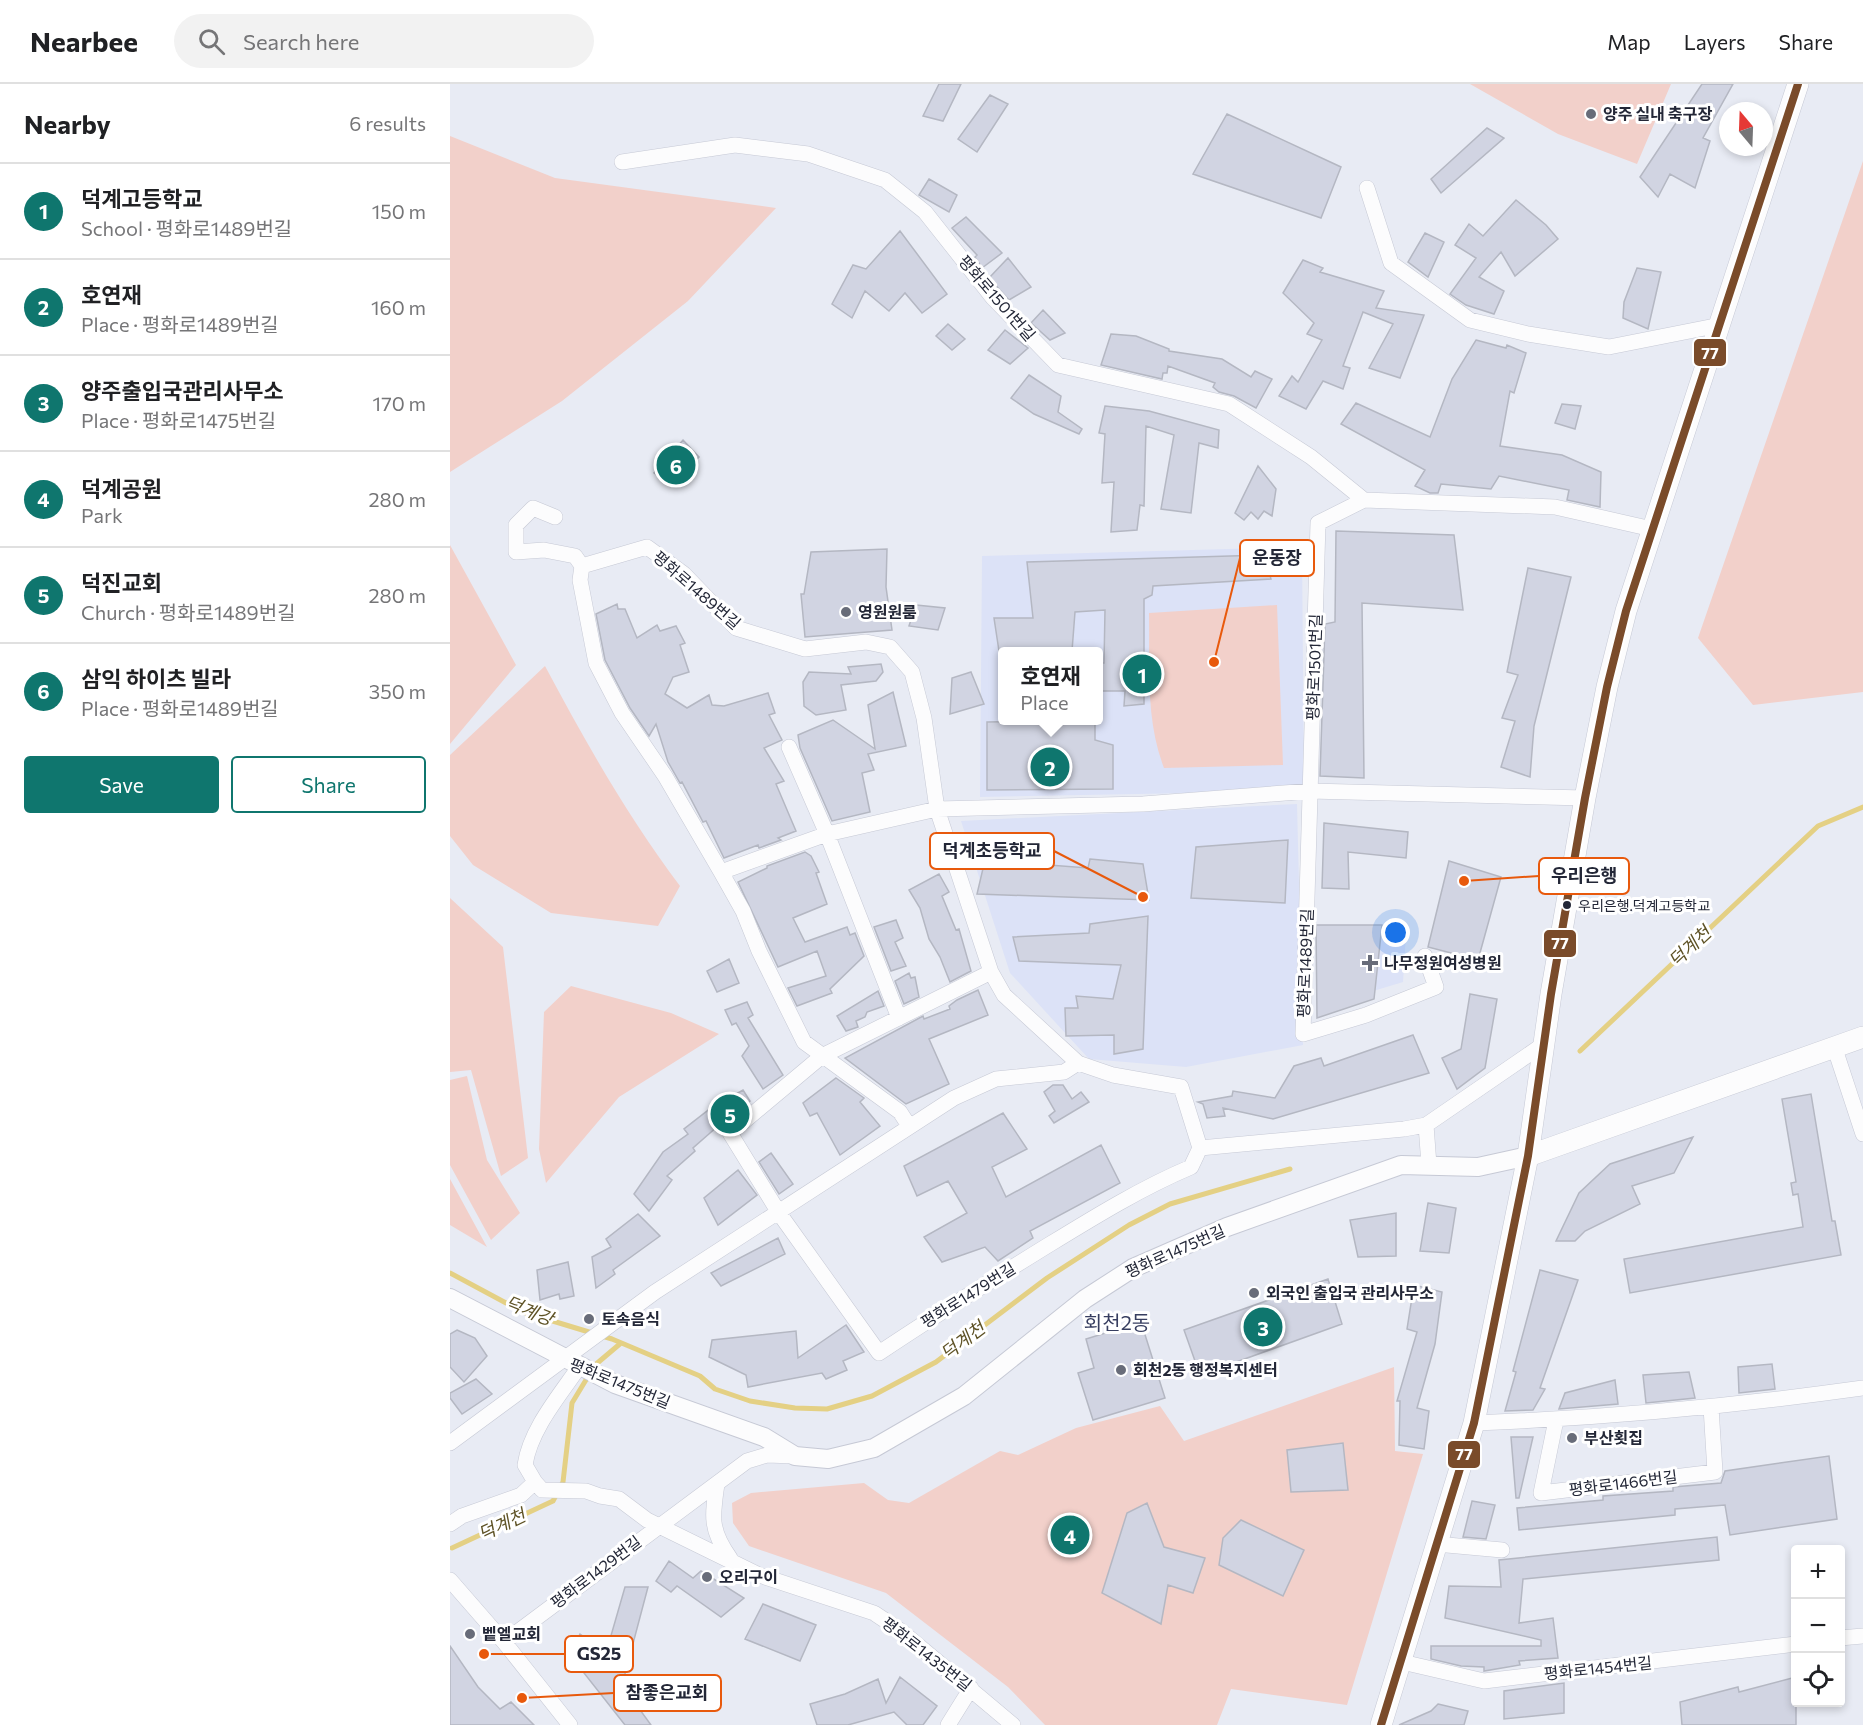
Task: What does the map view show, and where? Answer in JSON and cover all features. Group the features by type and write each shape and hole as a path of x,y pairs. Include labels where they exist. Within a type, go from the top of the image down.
{"main road":[{"path":"1381,1725 1474,1423 1528,1156 1540,1066 1585,798 1613,666 1652,529 1798,84"},
{"path":"1528,1156 1863,1037"}],"street":[{"name":"평화로1501번길","path":"622,162 735,145 808,154 885,180 925,212 993,298 1058,365 1229,404 1311,457 1364,500"},
{"path":"1367,188 1391,263 1470,320 1528,334 1610,347 1720,325"},
{"name":"평화로1501번길","path":"1310,791 1318,523 1364,500 1555,507 1652,529"},
{"path":"555,517 533,508 516,525 516,552 544,550 575,556 582,566 580,580 596,663 622,713 665,776 743,911 759,951 804,1042 900,1112 909,1126"},
{"name":"평화로1489번길","path":"582,566 647,547 684,574 736,628 805,650 866,642 891,646 912,672 924,718 937,809 991,972"},
{"path":"789,747 827,834 899,1018"},
{"path":"721,872 827,834 937,809 1143,804 1310,791 1585,798"},
{"name":"평화로1489번길","path":"1310,791 1304,1034 1366,1015 1436,987 1425,956"},
{"path":"779,1213 730,1133 822,1056 991,972 1004,995 1078,1063 1113,1075 1181,1087 1200,1148 1426,1125 1544,1044"},
{"path":"1834,1046 1863,1134"},
{"path":"450,1443 611,1323 954,1098 996,1079 1064,1072 1078,1063"},
{"path":"1426,1125 1429,1165"},
{"name":"평화로1479번길","path":"779,1213 879,1353 952,1304 1074,1229 1159,1180 1191,1167 1200,1148"},
{"name":"평화로1475번길","path":"659,1524 747,1461 767,1455 828,1459 874,1448 964,1396 1077,1305 1133,1268 1227,1227 1401,1165 1478,1167 1528,1156"},
{"name":"평화로1475번길","path":"450,1298 561,1359 601,1378 764,1437 795,1456"},
{"path":"450,1524 462,1516 521,1496 541,1486 525,1465 526,1454 546,1416 580,1368"},
{"path":"1474,1423 1556,1420 1711,1407 1863,1388"},
{"name":"평화로1466번길","path":"1556,1420 1541,1493 1715,1472 1711,1407"},
{"path":"717,1484 712,1519 718,1541 732,1561"},
{"name":"평화로1435번길","path":"541,1486 619,1499 647,1520 759,1575 874,1613 901,1631 1013,1725"},
{"name":"평화로1429번길","path":"504,1642 659,1524"},
{"path":"1436,1544 1502,1550"},
{"path":"450,1580 504,1642 570,1725"},
{"path":"1845,1638 1863,1636"},
{"name":"평화로1454번길","path":"1402,1662 1484,1681 1791,1645"},
{"path":"948,1725 970,1688"}],"shaded area":[{"path":"1470,84 1671,84 1637,164 1558,134"},
{"path":"450,136 555,178 776,208 688,301 562,401 450,472"},
{"path":"1863,161 1863,692 1753,705 1698,638"},
{"path":"450,545 516,665 450,744"},
{"path":"1302,547 1304,791 980,797 982,556"},
{"path":"1277,605 1283,765 1164,768 1151,711 1149,613"},
{"path":"545,666 608,779 680,886 658,926 551,913 473,865 450,836 450,755"},
{"path":"1297,804 1303,1045 1186,1067 1089,1059 1010,973 961,821"},
{"path":"450,898 503,947 528,1158 501,1176 471,1070 450,1072"},
{"name":"나무정원여성병원","path":"1406,934 1403,982 1337,1002 1337,945"},
{"path":"571,986 671,1013 719,1034 619,1097 546,1183 539,1149 544,1012"},
{"path":"467,1076 487,1160 520,1213 491,1240 450,1165 450,1080"},
{"path":"450,1179 487,1247 450,1225"},
{"path":"1394,1367 1395,1451 1423,1454 1347,1705 1231,1689 1217,1725 1045,1725 1008,1687 886,1593 749,1546 733,1523 732,1503 751,1493 864,1483 888,1500 909,1503 1000,1451 1018,1455 1076,1428 1160,1406 1184,1441"}],"building":[{"path":"939,84 961,84 943,121 923,116"},
{"path":"1702,84 1733,84 1723,102 1719,102 1719,109 1703,138 1710,141 1695,188 1670,174 1658,197 1640,177"},
{"path":"990,95 1008,104 977,152 958,139"},
{"path":"1227,114 1341,167 1321,218 1193,174"},
{"path":"1487,128 1504,138 1441,193 1431,179"},
{"path":"929,179 957,195 949,212 919,195"},
{"path":"1516,200 1546,225 1558,239 1515,276 1501,252 1479,277 1504,291 1494,314 1466,305 1450,294 1476,258 1455,245 1469,224 1483,236"},
{"path":"966,217 1002,253 982,268 975,257 977,255 952,228"},
{"path":"900,231 947,294 922,313 905,293 889,311 865,291 852,318 832,304 853,265 866,269"},
{"path":"1425,233 1444,242 1428,277 1408,262"},
{"path":"1008,258 1031,287 1009,300 989,278"},
{"path":"1303,260 1323,268 1320,272 1384,291 1376,308 1424,315 1400,378 1369,368 1393,324 1363,312 1343,366 1350,368 1343,389 1323,381 1306,409 1279,396 1292,376 1298,382 1322,340 1307,334 1314,323 1283,293"},
{"path":"1637,268 1661,272 1648,329 1623,318 1624,302"},
{"path":"1043,310 1065,333 1050,340 1031,323"},
{"path":"948,324 965,339 952,350 936,336"},
{"path":"1005,330 1028,348 1010,364 988,350"},
{"path":"1111,334 1136,336 1169,349 1169,351 1222,359 1251,377 1255,371 1272,379 1256,408 1234,396 1219,392 1213,387 1215,383 1168,366 1167,373 1163,373 1162,379 1101,365"},
{"path":"1476,340 1506,348 1507,345 1526,353 1514,393 1510,391 1500,446 1562,455 1601,472 1600,507 1567,500 1569,490 1499,476 1491,489 1441,484 1438,493 1430,493 1415,486 1425,470 1341,424 1356,403 1430,437 1452,379"},
{"path":"1029,375 1061,396 1058,412 1082,429 1079,434 1034,414 1011,398"},
{"path":"1562,404 1581,406 1575,429 1555,423"},
{"path":"1105,406 1149,411 1219,430 1218,448 1199,443 1191,513 1161,509 1174,435 1146,426 1144,506 1140,505 1137,530 1111,532 1114,482 1102,483 1105,434 1099,433"},
{"path":"683,440 699,457 671,486 654,473"},
{"path":"1258,466 1276,489 1272,516 1264,511 1258,519 1251,512 1244,520 1235,513"},
{"path":"1336,531 1454,535 1463,610 1362,603 1364,778 1320,776 1325,624 1335,622"},
{"path":"887,549 886,587 892,630 805,637 801,594 804,594 811,552"},
{"path":"1264,555 1271,579 1153,586 1152,595 1144,599 1144,704 1124,706 1125,691 1103,691 1105,610 1075,612 1072,647 998,647 994,618 1033,618 1027,562"},
{"path":"1528,568 1571,577 1534,726 1530,777 1501,767 1515,721 1502,718 1518,675 1507,672"},
{"path":"617,604 618,609 625,609 637,638 657,625 660,631 676,626 685,643 680,645 689,672 673,677 665,694 687,708 709,695 712,705 724,706 768,693 775,713 769,715 782,740 764,748 784,781 776,784 796,831 778,838 781,840 759,848 758,845 724,858 706,821 703,822 682,782 680,783 668,762 656,724 649,736 630,708 605,660 596,614"},
{"path":"916,605 945,608 938,630 909,626"},
{"path":"881,664 883,672 876,681 841,685 846,710 816,715 804,706 803,682 809,672 851,674 848,667"},
{"path":"971,672 984,704 950,714 952,678"},
{"path":"893,692 906,746 868,754 874,770 862,773 870,812 832,821 800,748 798,735 833,720 875,749 868,705"},
{"path":"987,722 998,722 998,725 1095,725 1095,740 1113,745 1113,789 987,790"},
{"path":"1324,823 1408,832 1406,858 1348,852 1349,889 1322,888"},
{"path":"1288,840 1285,903 1191,898 1196,847"},
{"path":"805,852 811,856 819,872 816,873 827,904 793,918 805,942 847,927 850,935 855,933 864,956 830,989 832,993 797,1006 788,988 826,976 817,951 778,967 738,882 767,866"},
{"path":"1090,859 1143,864 1149,900 977,894 985,860 1088,868"},
{"path":"1449,861 1501,877 1478,960 1428,947"},
{"path":"939,874 949,892 942,896 956,930 959,929 971,971 950,982 940,957 929,939 920,908 909,890"},
{"path":"1148,916 1143,1049 1114,1054 1114,1035 1066,1036 1065,1008 1078,1008 1076,996 1113,999 1121,965 1019,961 1013,937 1089,933 1090,924"},
{"path":"896,920 903,938 895,942 906,966 891,971 874,927"},
{"path":"1316,925 1382,925 1374,999 1317,1018"},
{"path":"729,959 739,983 717,992 707,971"},
{"path":"909,973 911,978 915,977 919,997 904,1004 895,981"},
{"path":"978,990 988,1015 929,1039 949,1084 906,1104 845,1058 923,1016 924,1019 950,1009 949,1006 957,1000"},
{"path":"878,991 884,1006 867,1012 865,1017 856,1021 858,1027 846,1031 837,1016"},
{"path":"1470,994 1497,999 1485,1068 1457,1089 1442,1058 1461,1049"},
{"path":"747,1002 753,1015 748,1018 783,1075 763,1089 742,1056 749,1046 736,1023 732,1025 725,1010"},
{"path":"1413,1035 1429,1073 1273,1119 1223,1108 1225,1116 1207,1118 1203,1104 1198,1102 1232,1096 1233,1091 1275,1098 1294,1066 1321,1058 1324,1066"},
{"path":"836,1078 864,1098 860,1102 880,1126 840,1155 817,1113 810,1116 803,1103"},
{"path":"1053,1085 1063,1085 1072,1099 1081,1092 1089,1102 1054,1123 1049,1116 1055,1111 1044,1092"},
{"path":"743,1090 750,1101 716,1125 718,1126 693,1148 695,1151 667,1176 672,1180 649,1211 634,1194 663,1152 688,1134 684,1129 711,1108"},
{"path":"1811,1094 1832,1221 1835,1221 1841,1255 1630,1293 1624,1259 1803,1227 1798,1194 1793,1195 1791,1183 1796,1182 1782,1099"},
{"path":"1003,1113 1027,1149 992,1167 1006,1197 1101,1145 1120,1183 1030,1231 1033,1238 998,1261 985,1247 942,1262 924,1237 967,1213 948,1181 917,1196 904,1166"},
{"path":"1693,1137 1674,1173 1632,1186 1640,1204 1585,1231 1575,1241 1556,1241 1579,1193 1610,1164"},
{"path":"771,1153 793,1184 779,1194 759,1162"},
{"path":"738,1170 757,1195 718,1225 704,1198"},
{"path":"1428,1203 1456,1208 1449,1253 1420,1251"},
{"path":"1396,1213 1396,1256 1358,1257 1350,1220"},
{"path":"638,1214 660,1236 613,1270 615,1274 596,1288 592,1257 611,1247 606,1239"},
{"path":"778,1238 785,1254 721,1286 711,1273"},
{"path":"568,1262 574,1296 560,1299 559,1294 540,1300 537,1270"},
{"path":"1540,1270 1578,1280 1540,1388 1545,1389 1533,1410 1505,1411 1516,1372 1513,1371"},
{"path":"1328,1279 1342,1324 1200,1375 1184,1330"},
{"path":"1414,1285 1442,1292 1435,1344 1417,1408 1429,1411 1424,1449 1399,1445 1400,1401 1397,1401 1417,1332 1407,1329"},
{"name":"회천2동 행정복지센터","path":"1141,1322 1165,1398 1093,1420 1078,1373 1094,1368 1086,1339"},
{"path":"846,1325 864,1352 843,1361 847,1370 826,1379 822,1373 748,1387 746,1375 709,1357 712,1340 796,1331 798,1358"},
{"path":"457,1330 475,1338 487,1356 464,1382 450,1367 450,1334"},
{"path":"1772,1364 1775,1389 1739,1393 1738,1367"},
{"path":"1689,1372 1695,1398 1646,1403 1643,1375"},
{"path":"476,1379 492,1394 462,1414 450,1398 450,1393"},
{"path":"1615,1380 1618,1404 1559,1409 1565,1393"},
{"path":"1511,1437 1533,1437 1519,1498 1516,1498"},
{"path":"1343,1443 1348,1490 1291,1492 1287,1450"},
{"path":"1829,1456 1837,1519 1730,1535 1725,1505 1675,1509 1675,1515 1519,1530 1517,1508 1603,1500 1603,1496 1673,1491 1673,1487 1721,1483 1725,1471"},
{"path":"1472,1501 1495,1505 1486,1539 1463,1537"},
{"path":"1147,1503 1164,1547 1205,1558 1193,1593 1168,1585 1161,1624 1102,1593 1127,1513"},
{"path":"1241,1520 1304,1550 1283,1596 1219,1565 1223,1538"},
{"path":"1717,1537 1719,1560 1523,1579 1519,1623 1553,1618 1558,1658 1519,1661 1520,1665 1484,1671 1484,1667 1461,1666 1431,1659 1431,1646 1541,1646 1541,1640 1445,1618 1449,1586 1501,1587 1499,1560"},
{"path":"669,1561 693,1578 701,1571 744,1598 721,1617 677,1586 671,1592 656,1581"},
{"path":"625,1587 648,1587 622,1685 651,1725 625,1725 569,1654 580,1634 606,1653"},
{"path":"763,1604 816,1625 800,1661 745,1639"},
{"path":"450,1646 478,1687 500,1709 511,1702 534,1725 450,1725"},
{"path":"900,1677 937,1706 923,1725 907,1725 894,1712 848,1725 817,1725 810,1704 845,1694 878,1679 886,1703"},
{"path":"1791,1678 1791,1707 1796,1707 1796,1725 1682,1725 1680,1702 1738,1687 1739,1692"},
{"path":"1564,1683 1564,1713 1504,1719 1504,1691"},
{"path":"1438,1704 1468,1711 1464,1725 1399,1725 1431,1711"}],"waterway":[{"name":"덕계천","path":"1580,1051 1818,826 1863,807"},
{"name":"덕계천","path":"450,1273 523,1312 612,1339 700,1376 715,1389 750,1401 795,1408 827,1409 872,1396 936,1362 1047,1278 1129,1225 1170,1204 1290,1169"},
{"name":"덕계천","path":"452,1548 553,1501 563,1482 572,1403 595,1365 621,1343"}],"transit line":[{"name":"77","path":"1381,1725 1474,1423 1528,1156 1551,994 1585,798 1607,687 1626,611 1798,84"}],"place":[{"name":"양주 실내 축구장","path":"1591,114"},
{"name":"삼익 하이츠 빌라","path":"676,465"},
{"name":"영원원룸","path":"846,612"},
{"name":"운동장","path":"1214,662"},
{"name":"덕계고등학교","path":"1142,674"},
{"name":"호연재","path":"1050,767"},
{"name":"우리은행","path":"1464,881"},
{"name":"덕계초등학교","path":"1143,897"},
{"name":"우리은행.덕계고등학교","path":"1567,905"},
{"name":"나무정원여성병원","path":"1370,963"},
{"name":"덕진교회","path":"730,1114"},
{"name":"외국인 출입국 관리사무소","path":"1254,1293"},
{"name":"토속음식","path":"589,1319"},
{"name":"양주출입국관리사무소","path":"1263,1327"},
{"name":"회천2동 행정복지센터","path":"1121,1370"},
{"name":"부산횟집","path":"1572,1438"},
{"name":"덕계공원","path":"1070,1535"},
{"name":"오리구이","path":"707,1577"},
{"name":"벹엘교회","path":"470,1634"},
{"name":"GS25","path":"484,1654"},
{"name":"참좋은교회","path":"522,1698"}],"district":[{"name":"회천2동","path":"1117,1323"}],"water label":[{"name":"덕계강","path":"529,1311"}]}
